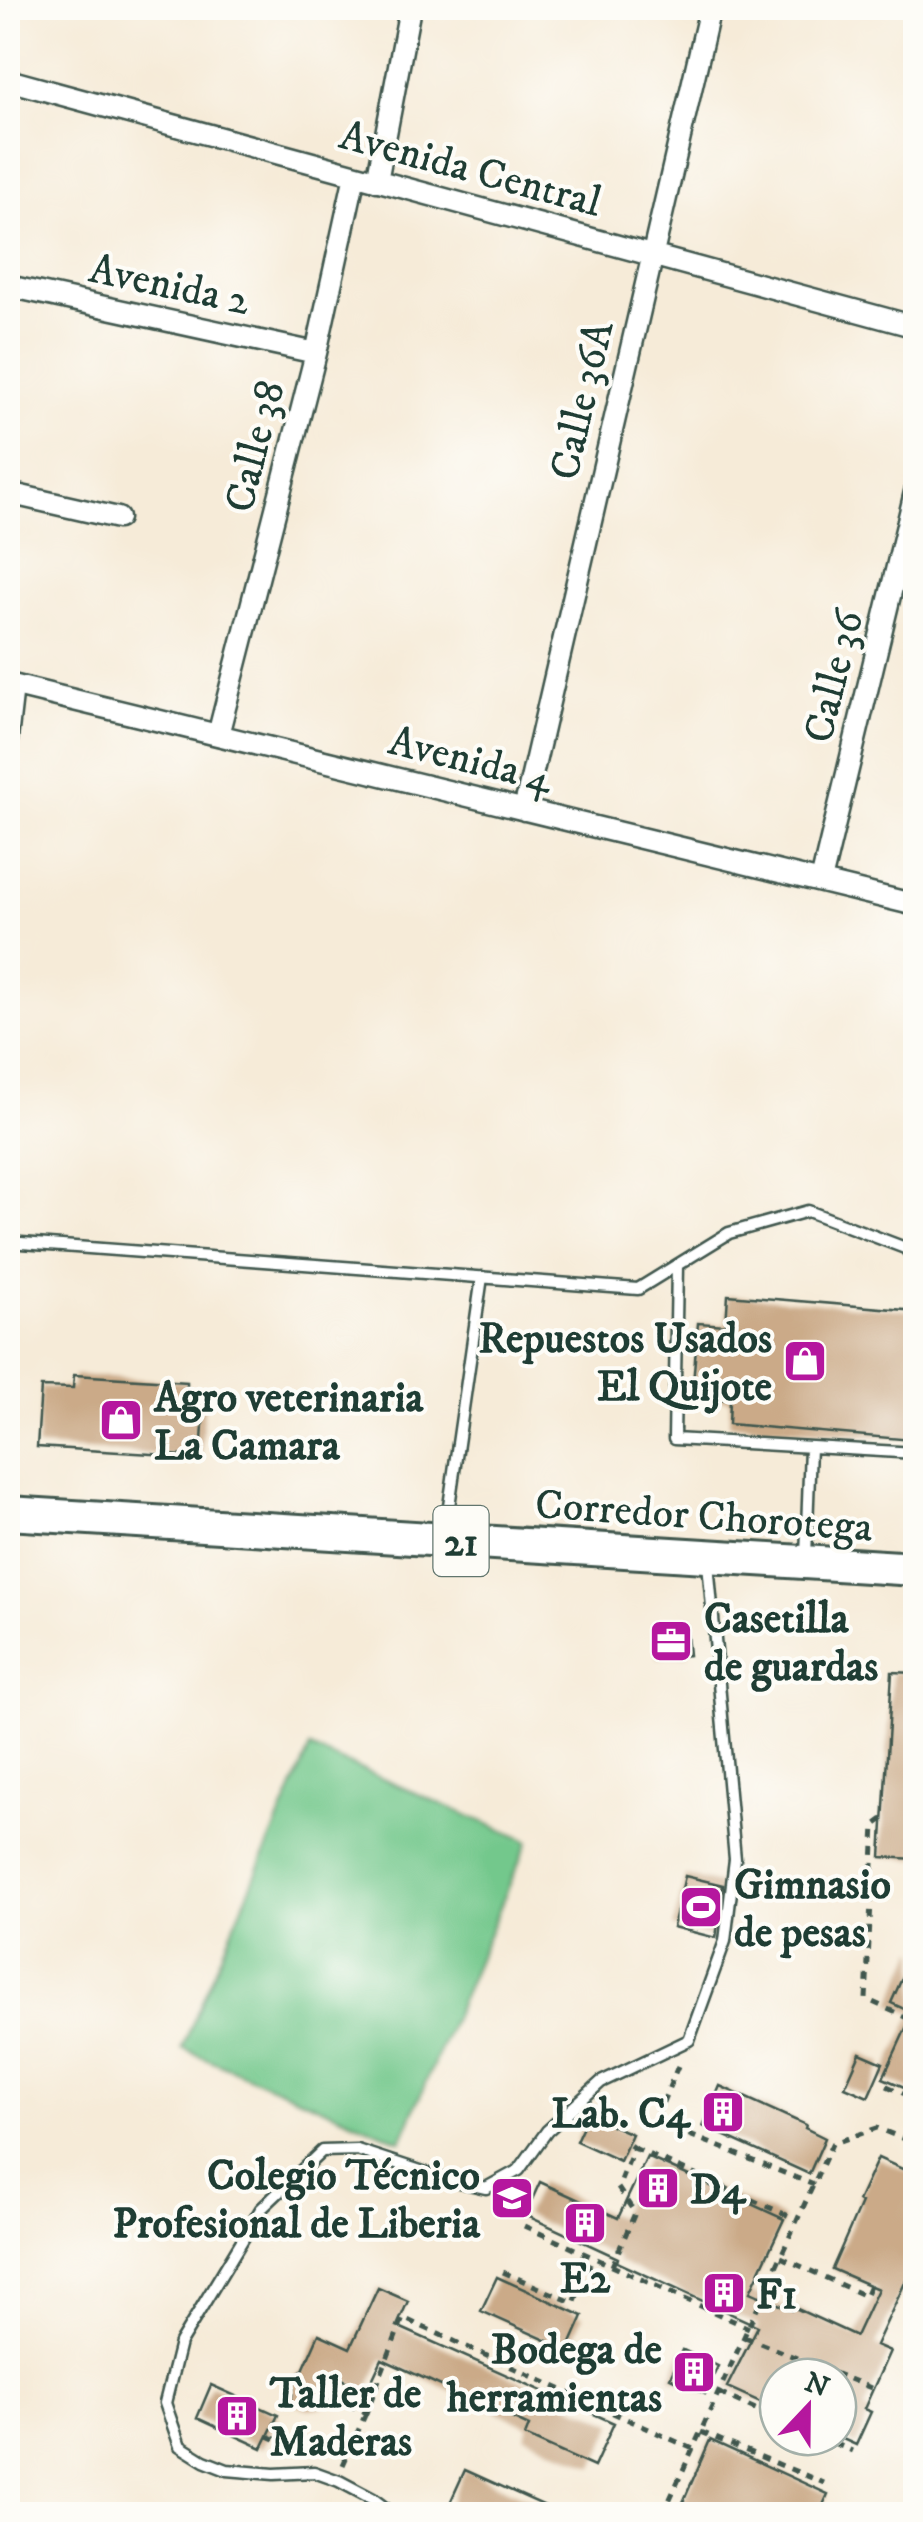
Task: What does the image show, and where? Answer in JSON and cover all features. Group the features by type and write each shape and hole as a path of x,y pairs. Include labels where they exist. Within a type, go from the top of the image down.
{"main road":[{"name":"Corredor Chorotega","path":"8,1513 916,1569"}],"street":[{"path":"377,182 410,8"},
{"name":"Calle 36A","path":"524,810 710,8"},
{"name":"Avenida Central","path":"8,80 916,327"},
{"name":"Calle 38","path":"218,735 316,353 355,176"},
{"name":"Avenida 2","path":"8,286 316,353"},
{"name":"Calle 36","path":"821,881 916,488"},
{"path":"8,496 118,518"},
{"name":"Avenida 4","path":"13,686 916,905"}],"lane":[{"path":"8,774 13,686"},
{"path":"8,1242 638,1289 729,1233 808,1211 905,1248 916,1260"},
{"path":"676,1265 674,1439 916,1453"},
{"path":"444,1540 482,1278"},
{"path":"805,1563 810,1447"},
{"path":"393,2514 374,2499 314,2472 227,2470 180,2446 164,2403 180,2344 261,2209 322,2150 356,2150 486,2188 519,2170 547,2131 601,2082 689,2040 725,1942 735,1859 708,1557"}],"path":[{"path":"883,1819 874,1825 866,1999 916,2022"},
{"path":"689,2040 655,2121 814,2185"},
{"path":"887,2086 916,2100"},
{"path":"664,2514 832,2144 876,2128 916,2144"},
{"path":"612,2266 634,2213 618,2188 631,2146 798,2220"},
{"path":"524,2226 749,2328"},
{"path":"503,2272 574,2303 593,2257"},
{"path":"781,2258 864,2296 870,2286"},
{"path":"341,2470 403,2318 693,2450"},
{"path":"744,2337 870,2388"},
{"path":"719,2393 758,2410"},
{"path":"333,2398 366,2413"},
{"path":"701,2432 824,2483"},
{"path":"268,2436 312,2456"}],"green space":[{"path":"310,1748 528,1841 401,2141 182,2048"}],"building":[{"name":"Repuestos Usados El Quijote","path":"728,1295 916,1311 916,1410 912,1440 729,1424 730,1400 692,1396 698,1323 726,1325"},
{"name":"Agro veterinaria La Camara","path":"74,1375 187,1382 187,1392 205,1393 201,1457 37,1447 41,1387 73,1388"},
{"name":"Casetilla de guardas","path":"686,1624 689,1655 657,1658 653,1627"},
{"path":"892,1672 916,1673 916,1859 881,1857"},
{"name":"Gimnasio de pesas","path":"685,1876 723,1885 716,1938 673,1927"},
{"path":"916,1947 916,2092 883,2078 913,2013 891,2003"},
{"path":"860,2053 883,2063 868,2097 845,2087"},
{"path":"720,2086 806,2125 805,2128 825,2138 809,2174 703,2126"},
{"path":"588,2115 632,2134 620,2161 576,2141"},
{"path":"647,2157 784,2219 750,2292 856,2336 878,2289 832,2269 878,2158 916,2175 916,2259 876,2345 890,2351 864,2409 871,2412 858,2441 858,2357 758,2357 758,2401 727,2387 758,2326 525,2215 540,2182 618,2218"},
{"path":"497,2277 583,2316 568,2350 481,2311"},
{"path":"378,2288 408,2301 397,2326 614,2423 594,2467 525,2436 529,2426 382,2359 367,2391 338,2377 333,2398 322,2407 309,2409 291,2403 295,2377 303,2370 319,2334 350,2348"},
{"name":"Bodega de herramientas","path":"683,2350 718,2366 705,2394 670,2378"},
{"name":"Taller de Maderas","path":"211,2385 278,2415 262,2448 197,2418"},
{"path":"710,2440 828,2494 819,2514 678,2514"},
{"path":"465,2470 563,2514 445,2514"}],"place":[{"name":"Repuestos Usados El Quijote","path":"805,1361"},
{"name":"Agro veterinaria La Camara","path":"121,1420"},
{"name":"Casetilla de guardas","path":"671,1641"},
{"name":"Gimnasio de pesas","path":"701,1907"},
{"name":"Lab. C4","path":"723,2112"},
{"name":"D4","path":"658,2188"},
{"name":"Colegio Técnico Profesional de Liberia","path":"512,2198"},
{"name":"E2","path":"585,2223"},
{"name":"F1","path":"724,2293"},
{"name":"Bodega de herramientas","path":"694,2372"},
{"name":"Taller de Maderas","path":"237,2416"}]}
